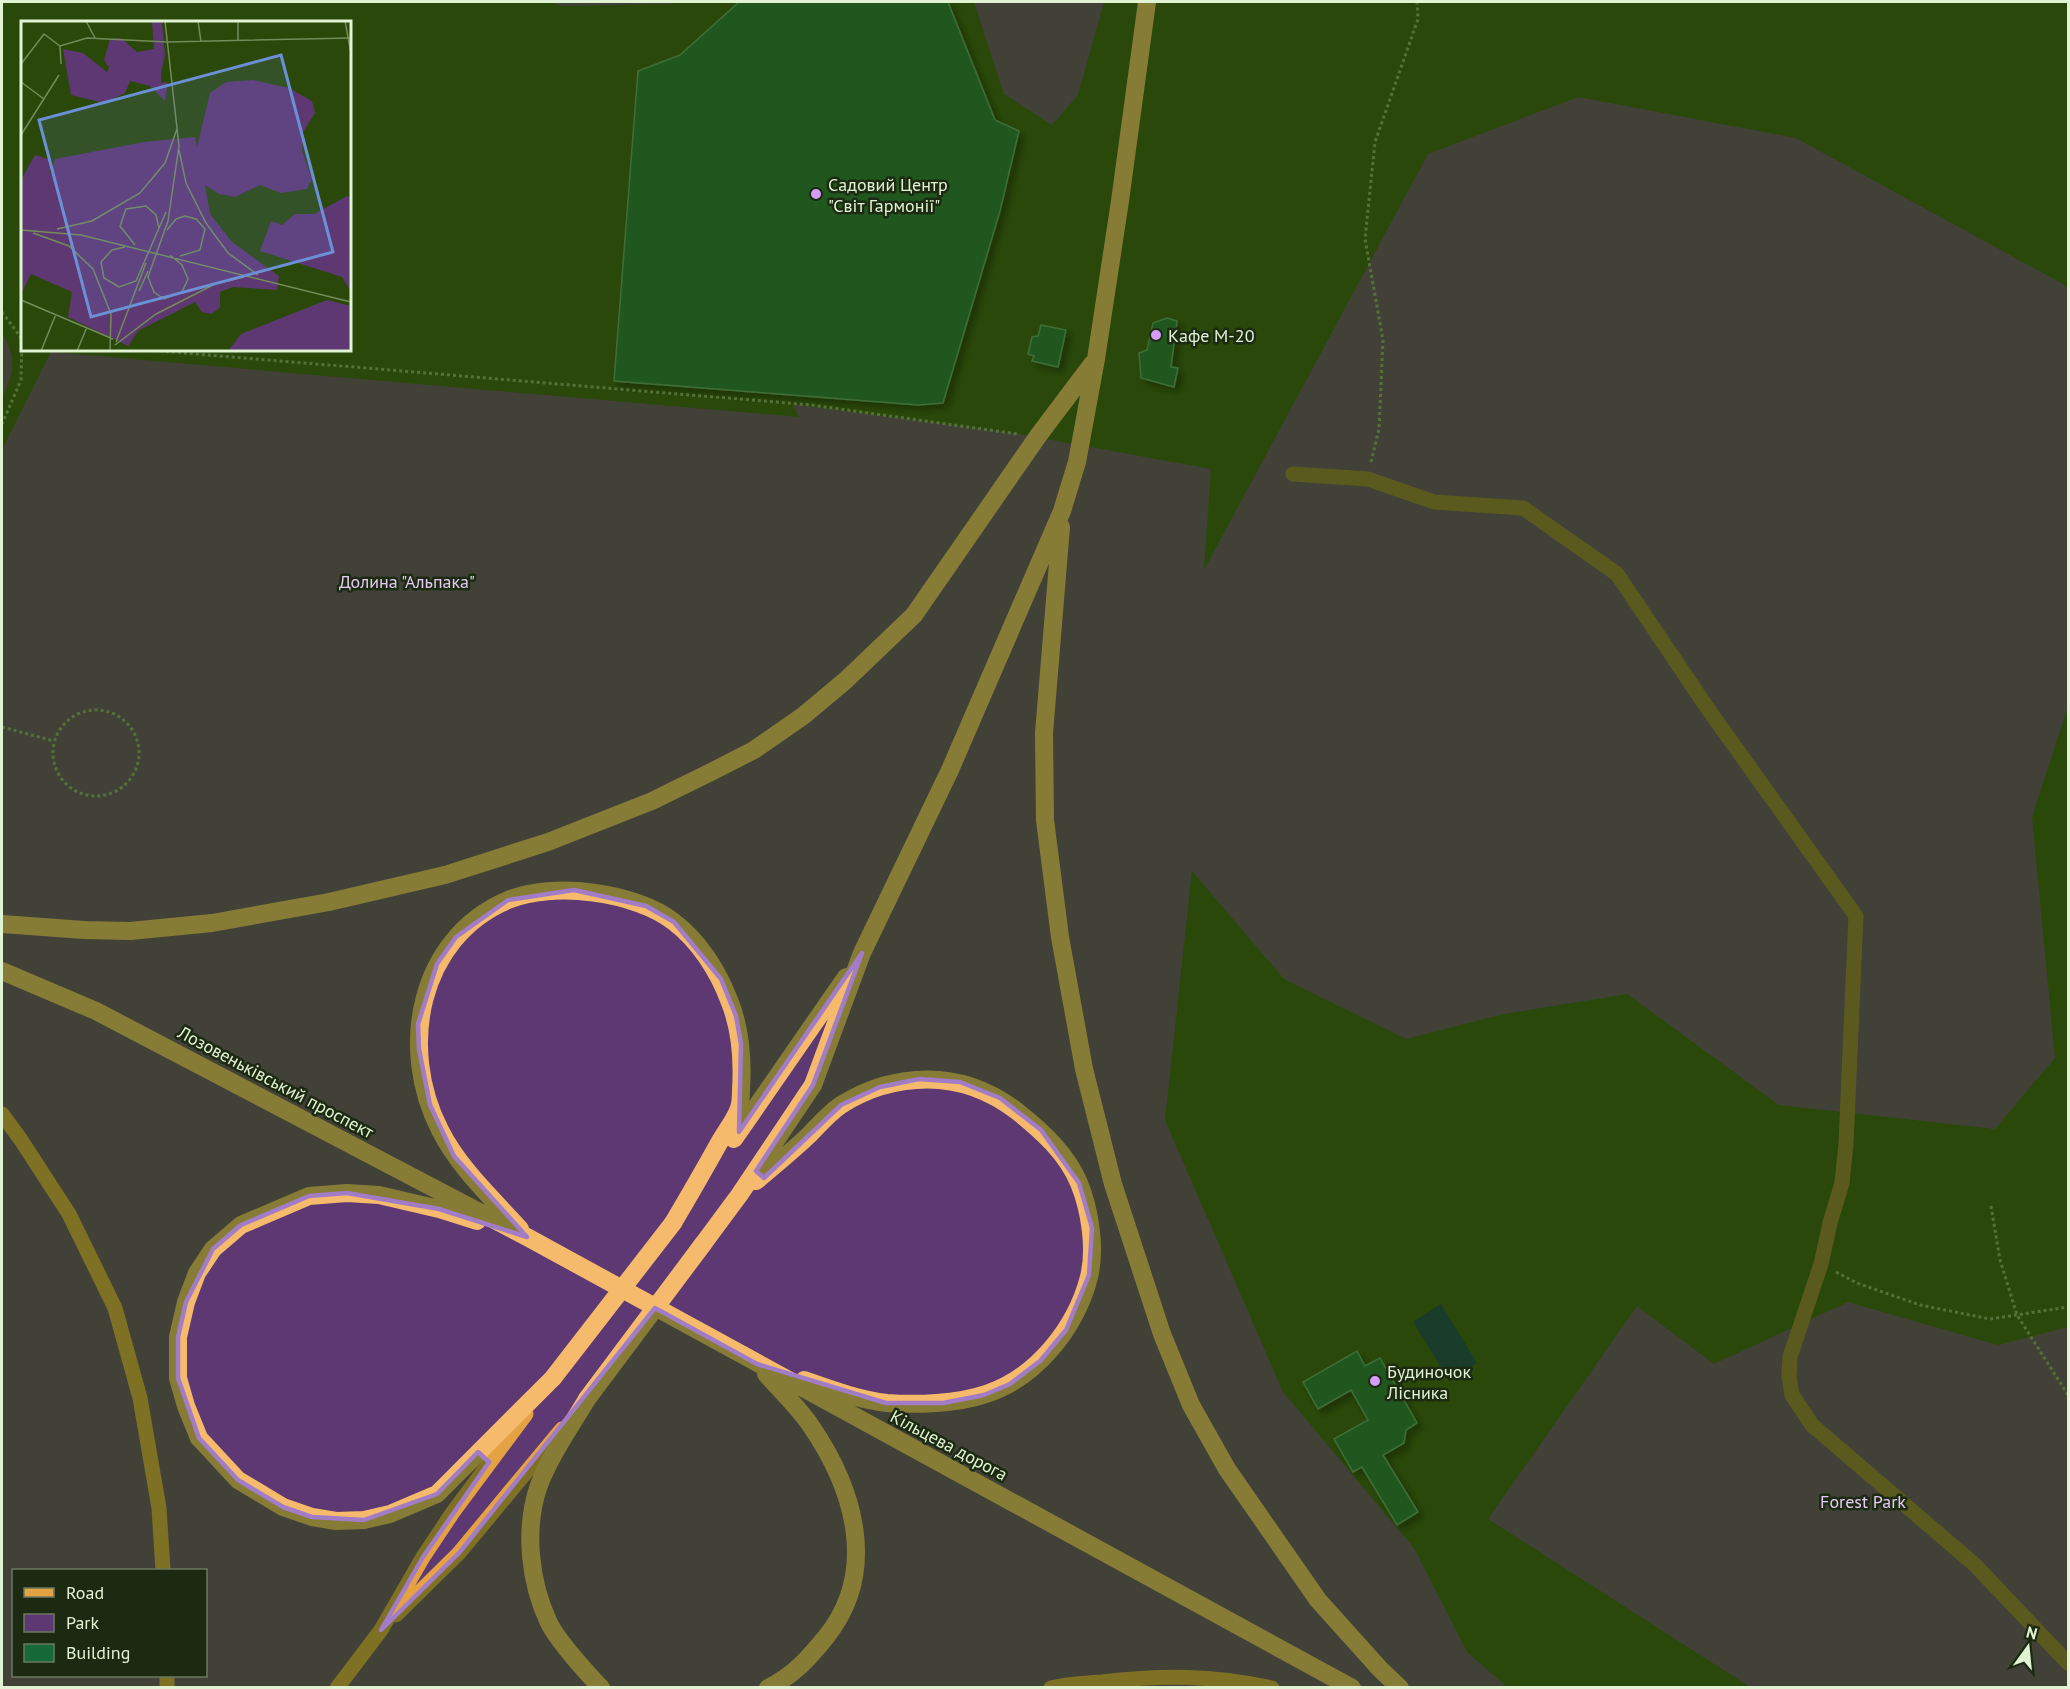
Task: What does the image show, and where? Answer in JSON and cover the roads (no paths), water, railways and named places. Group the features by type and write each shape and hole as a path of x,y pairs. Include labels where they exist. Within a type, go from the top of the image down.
{"highway":[{"path":"601,1688 550,1625 536,1588 531,1548 531,1515 538,1487 587,1399 740,1194 813,1085 862,953 950,770 1062,511 1077,462 1096,359 1147,2"},
{"path":"2,924 130,931 212,923 329,902 445,875 548,842 652,801 754,750 803,716 846,680 914,615 1038,436 1096,359"},
{"path":"1062,511 1044,733 1045,820 1060,937 1084,1069 1113,1184 1161,1334 1191,1404 1227,1470 1318,1600 1400,1688"},
{"path":"527,1237 454,1156 439,1129 421,1078 418,1024 425,991 437,964 456,937 480,916 508,900 543,891 574,890 610,896 646,906 674,922 699,948 721,978 736,1016 741,1044 740,1107 674,1223"},
{"path":"527,1237 439,1209 380,1195 347,1193 309,1196 241,1225 213,1249 197,1273 186,1302 178,1337 178,1378 199,1438 238,1480 283,1508 312,1517 336,1521 364,1520 390,1514 437,1494 553,1378 674,1223 787,1064 862,953"},
{"name":"Лозовеньківський проспект","path":"2,971 96,1011 527,1237"},
{"path":"740,1194 841,1105 880,1087 919,1079 960,1082 1000,1098 1041,1130 1063,1156 1079,1183 1092,1228 1089,1275 1079,1304 1066,1330 1040,1361 1010,1384 984,1395 942,1403 886,1402 839,1392 757,1364"},
{"name":"Кільцева дорога","path":"527,1237 1352,1688"},
{"path":"757,1364 809,1424 836,1468 854,1521 856,1556 850,1592 833,1628 795,1672 768,1688"}],"main road":[{"path":"2,1114 69,1214 115,1308 140,1398 159,1508 163,1569"},
{"path":"337,1688 381,1630 423,1557 453,1512 553,1378"},
{"path":"381,1630 459,1553 587,1399"},
{"path":"1051,1688 1114,1680 1185,1676 1227,1679 1272,1688"}],"lane":[{"path":"1293,474 1368,479 1434,502 1522,508 1617,574 1708,709 1856,916 1846,1144 1842,1183 1821,1264 1790,1357 1789,1376 1792,1395 1812,1425 1975,1565 2068,1663"}],"water":[{"path":"1441,1304 1477,1363 1449,1380 1413,1322"}],"place":[{"name":"Садовий Центр \"Світ Гармонії\"","path":"816,194"},
{"name":"Кафе М-20","path":"1156,335"},
{"name":"Будиночок Лісника","path":"1375,1381"}],"park label":[{"name":"Долина \"Альпака\"","path":"407,581"},
{"name":"Forest Park","path":"1863,1501"}]}
